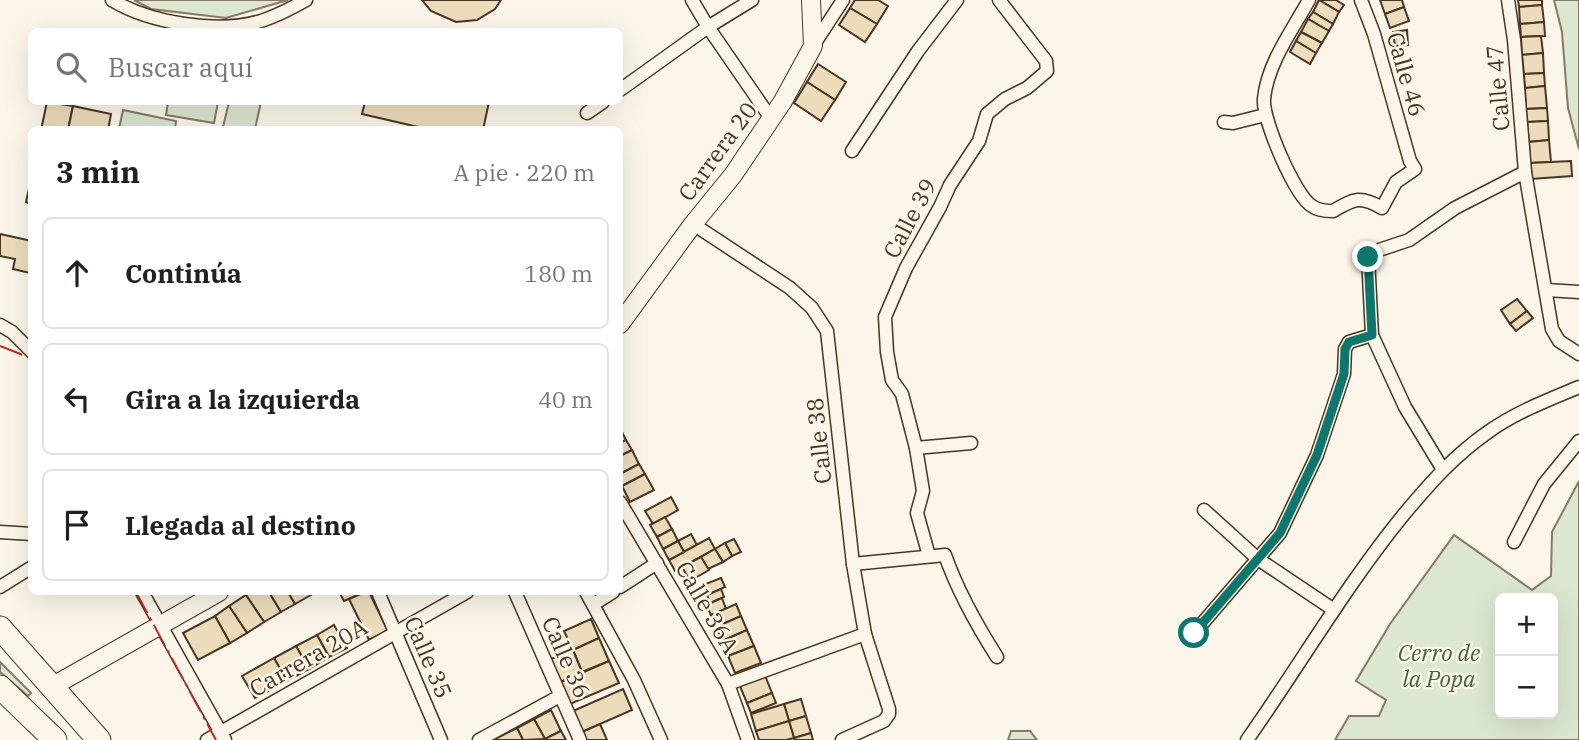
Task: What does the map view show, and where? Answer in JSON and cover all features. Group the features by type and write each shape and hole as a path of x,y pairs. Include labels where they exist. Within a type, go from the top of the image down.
{"highway":[{"path":"0,628 99,740"},
{"path":"0,687 55,740"}],"street":[{"path":"112,0 130,11 176,24 215,26 260,21 306,0"},
{"path":"692,0 772,120"},
{"path":"623,88 708,27 752,0"},
{"path":"811,0 813,46"},
{"name":"Carrera 20","path":"623,320 772,120 813,46 843,0"},
{"path":"852,151 918,51 957,0"},
{"name":"Calle 39","path":"916,448 902,394 892,380 885,317 906,268 950,185 979,141 986,114 1004,99 1027,88 1047,71 1046,61 999,0"},
{"path":"1224,122 1233,123 1265,115 1264,98 1268,81 1278,55 1309,0"},
{"name":"Calle 46","path":"1265,115 1291,177 1312,206 1333,211 1354,200 1365,199 1382,208 1396,182 1415,169 1410,162 1374,34 1361,0"},
{"name":"Calle 47","path":"1508,0 1525,172 1552,329 1559,341 1579,354"},
{"path":"587,113 599,105"},
{"path":"1443,468 1405,407 1372,335 1368,257 1379,250 1409,240 1455,208 1525,172"},
{"name":"Calle 38","path":"693,224 790,288 812,308 827,331 853,564 865,634 889,709 889,715 884,721 842,740"},
{"path":"1546,290 1579,292"},
{"path":"0,325 12,332 28,348"},
{"path":"1194,633 1280,533 1317,455 1344,374 1345,349 1349,342 1372,335"},
{"path":"1247,740 1357,574 1443,468 1489,431 1530,408 1579,387"},
{"path":"1514,542 1544,484 1579,441"},
{"path":"929,556 917,513 923,491 916,448 971,443"},
{"name":"Calle 36A","path":"623,507 728,684 748,740"},
{"path":"1204,510 1258,559 1334,610"},
{"path":"0,532 28,534"},
{"path":"853,564 945,555 953,579 997,657"},
{"path":"623,585 657,563"},
{"path":"0,586 28,570"},
{"path":"144,595 223,736"},
{"path":"53,686 214,595"},
{"name":"Calle 35","path":"379,595 441,740"},
{"name":"Carrera 20A","path":"207,740 223,736 395,631 461,595"},
{"name":"Calle 36","path":"516,595 580,740"},
{"path":"588,595 634,680 661,740"},
{"path":"594,604 608,595"},
{"path":"728,684 865,634"},
{"path":"479,740 560,696"}],"green space":[{"path":"134,0 288,0 226,18 151,9"},
{"path":"1554,0 1579,0 1579,149 1568,108 1562,32"},
{"path":"168,105 217,105 214,123 166,115"},
{"path":"228,105 260,105 256,126 223,126"},
{"path":"123,110 176,121 175,126 120,126"},
{"name":"Cerro de la Popa","path":"1579,481 1579,740 1335,740 1349,716 1379,716 1386,700 1356,681 1390,624 1454,535 1532,590 1551,576 1552,532"},
{"path":"0,662 31,693 28,696 0,672"},
{"path":"1011,731 1030,731 1037,740 1008,740"}],"building":[{"path":"422,0 501,0 495,9 477,20 456,22 431,11"},
{"path":"855,0 878,0 888,6 877,24 850,8"},
{"path":"1319,0 1336,0 1344,5 1339,12"},
{"path":"1319,0 1339,12 1333,24 1313,12"},
{"path":"1380,0 1402,0 1404,7 1385,14"},
{"path":"1518,0 1542,0 1542,5 1519,7"},
{"path":"1542,5 1544,22 1520,24 1519,7"},
{"path":"1404,7 1409,21 1390,28 1385,14"},
{"path":"850,8 877,24 865,42 839,25"},
{"path":"1313,12 1333,24 1329,31 1308,19"},
{"path":"1308,19 1329,31 1322,43 1301,32"},
{"path":"1544,22 1545,36 1521,37 1520,24"},
{"path":"1407,30 1408,45 1395,46 1393,32"},
{"path":"1301,32 1322,43 1316,53 1296,41"},
{"path":"1541,36 1543,53 1522,55 1521,37"},
{"path":"1296,41 1316,53 1310,64 1290,52"},
{"path":"1543,53 1544,73 1524,74 1522,55"},
{"path":"818,64 846,82 835,100 807,82"},
{"path":"1544,73 1545,86 1525,88 1524,74"},
{"path":"807,82 835,100 821,121 794,103"},
{"path":"1545,86 1547,108 1526,109 1525,88"},
{"path":"46,105 73,106 69,126 42,126"},
{"path":"364,105 488,105 484,126 414,126 362,114"},
{"path":"73,106 111,114 109,126 69,126"},
{"path":"1547,108 1548,121 1527,122 1526,109"},
{"path":"1548,121 1549,140 1529,142 1527,122"},
{"path":"1549,140 1551,162 1530,163 1529,142"},
{"path":"1571,161 1572,176 1531,179 1530,163"},
{"path":"0,234 28,240 28,273 13,269 15,259 0,256"},
{"path":"1517,299 1527,311 1510,324 1501,310"},
{"path":"1527,311 1533,318 1516,331 1510,324"},
{"path":"626,440 632,450 623,454 623,442"},
{"path":"632,450 639,464 623,472 623,454"},
{"path":"639,464 645,474 623,485 623,472"},
{"path":"645,474 654,490 630,502 623,485"},
{"path":"671,497 678,510 653,524 645,511"},
{"path":"665,517 672,529 657,537 650,525"},
{"path":"672,529 678,541 663,549 657,537"},
{"path":"691,534 697,545 684,552 678,541"},
{"path":"709,538 715,549 675,571 669,560"},
{"path":"734,539 741,552 732,556 725,543"},
{"path":"678,541 684,552 669,560 663,549"},
{"path":"725,543 732,556 723,562 715,549"},
{"path":"715,549 723,562 708,569 701,557"},
{"path":"701,557 709,570 690,581 682,567"},
{"path":"721,578 725,587 707,595 703,585"},
{"path":"721,589 724,597 710,603 707,595"},
{"path":"246,595 271,595 281,612 264,622"},
{"path":"246,595 264,622 247,633 229,606"},
{"path":"271,595 290,595 295,604 281,612"},
{"path":"290,595 311,595 295,604"},
{"path":"341,595 358,595 344,601"},
{"path":"358,595 370,595 388,631 369,640 349,599"},
{"path":"722,598 726,609 711,615 706,605"},
{"path":"736,604 741,616 716,627 711,615"},
{"path":"229,606 247,633 230,643 215,616"},
{"path":"215,616 230,643 198,660 183,633"},
{"path":"741,616 747,630 722,641 716,627"},
{"path":"591,619 599,638 573,650 564,631"},
{"path":"334,625 347,648 329,657 317,635"},
{"path":"747,630 754,646 728,656 722,641"},
{"path":"317,635 329,657 309,669 296,646"},
{"path":"599,638 609,661 582,672 573,650"},
{"path":"296,646 309,669 287,681 274,658"},
{"path":"754,646 761,663 735,673 728,656"},
{"path":"573,650 582,672 561,682 551,659"},
{"path":"274,658 287,681 255,698 242,676"},
{"path":"609,661 619,683 570,704 561,682"},
{"path":"764,673 772,693 747,703 739,684"},
{"path":"623,689 632,710 582,732 573,711"},
{"path":"772,693 776,703 751,713 747,703"},
{"path":"801,699 806,716 789,721 784,704"},
{"path":"784,704 789,721 756,731 751,714"},
{"path":"551,710 561,731 545,739 534,719"},
{"path":"806,716 811,733 794,738 789,721"},
{"path":"534,719 545,739 523,740 517,728"},
{"path":"789,721 794,738 759,740 756,731"},
{"path":"600,724 607,740 586,740 582,732"},
{"path":"517,728 523,740 495,739"},
{"path":"561,731 566,740 543,740"},
{"path":"811,733 813,740 794,738"}],"power":[{"path":"0,346 28,357"},
{"path":"138,595 216,740"}],"route":[{"path":"1194,633 1280,533 1299,494 1317,455 1344,374 1345,349 1349,342 1372,335 1368,257"}]}
